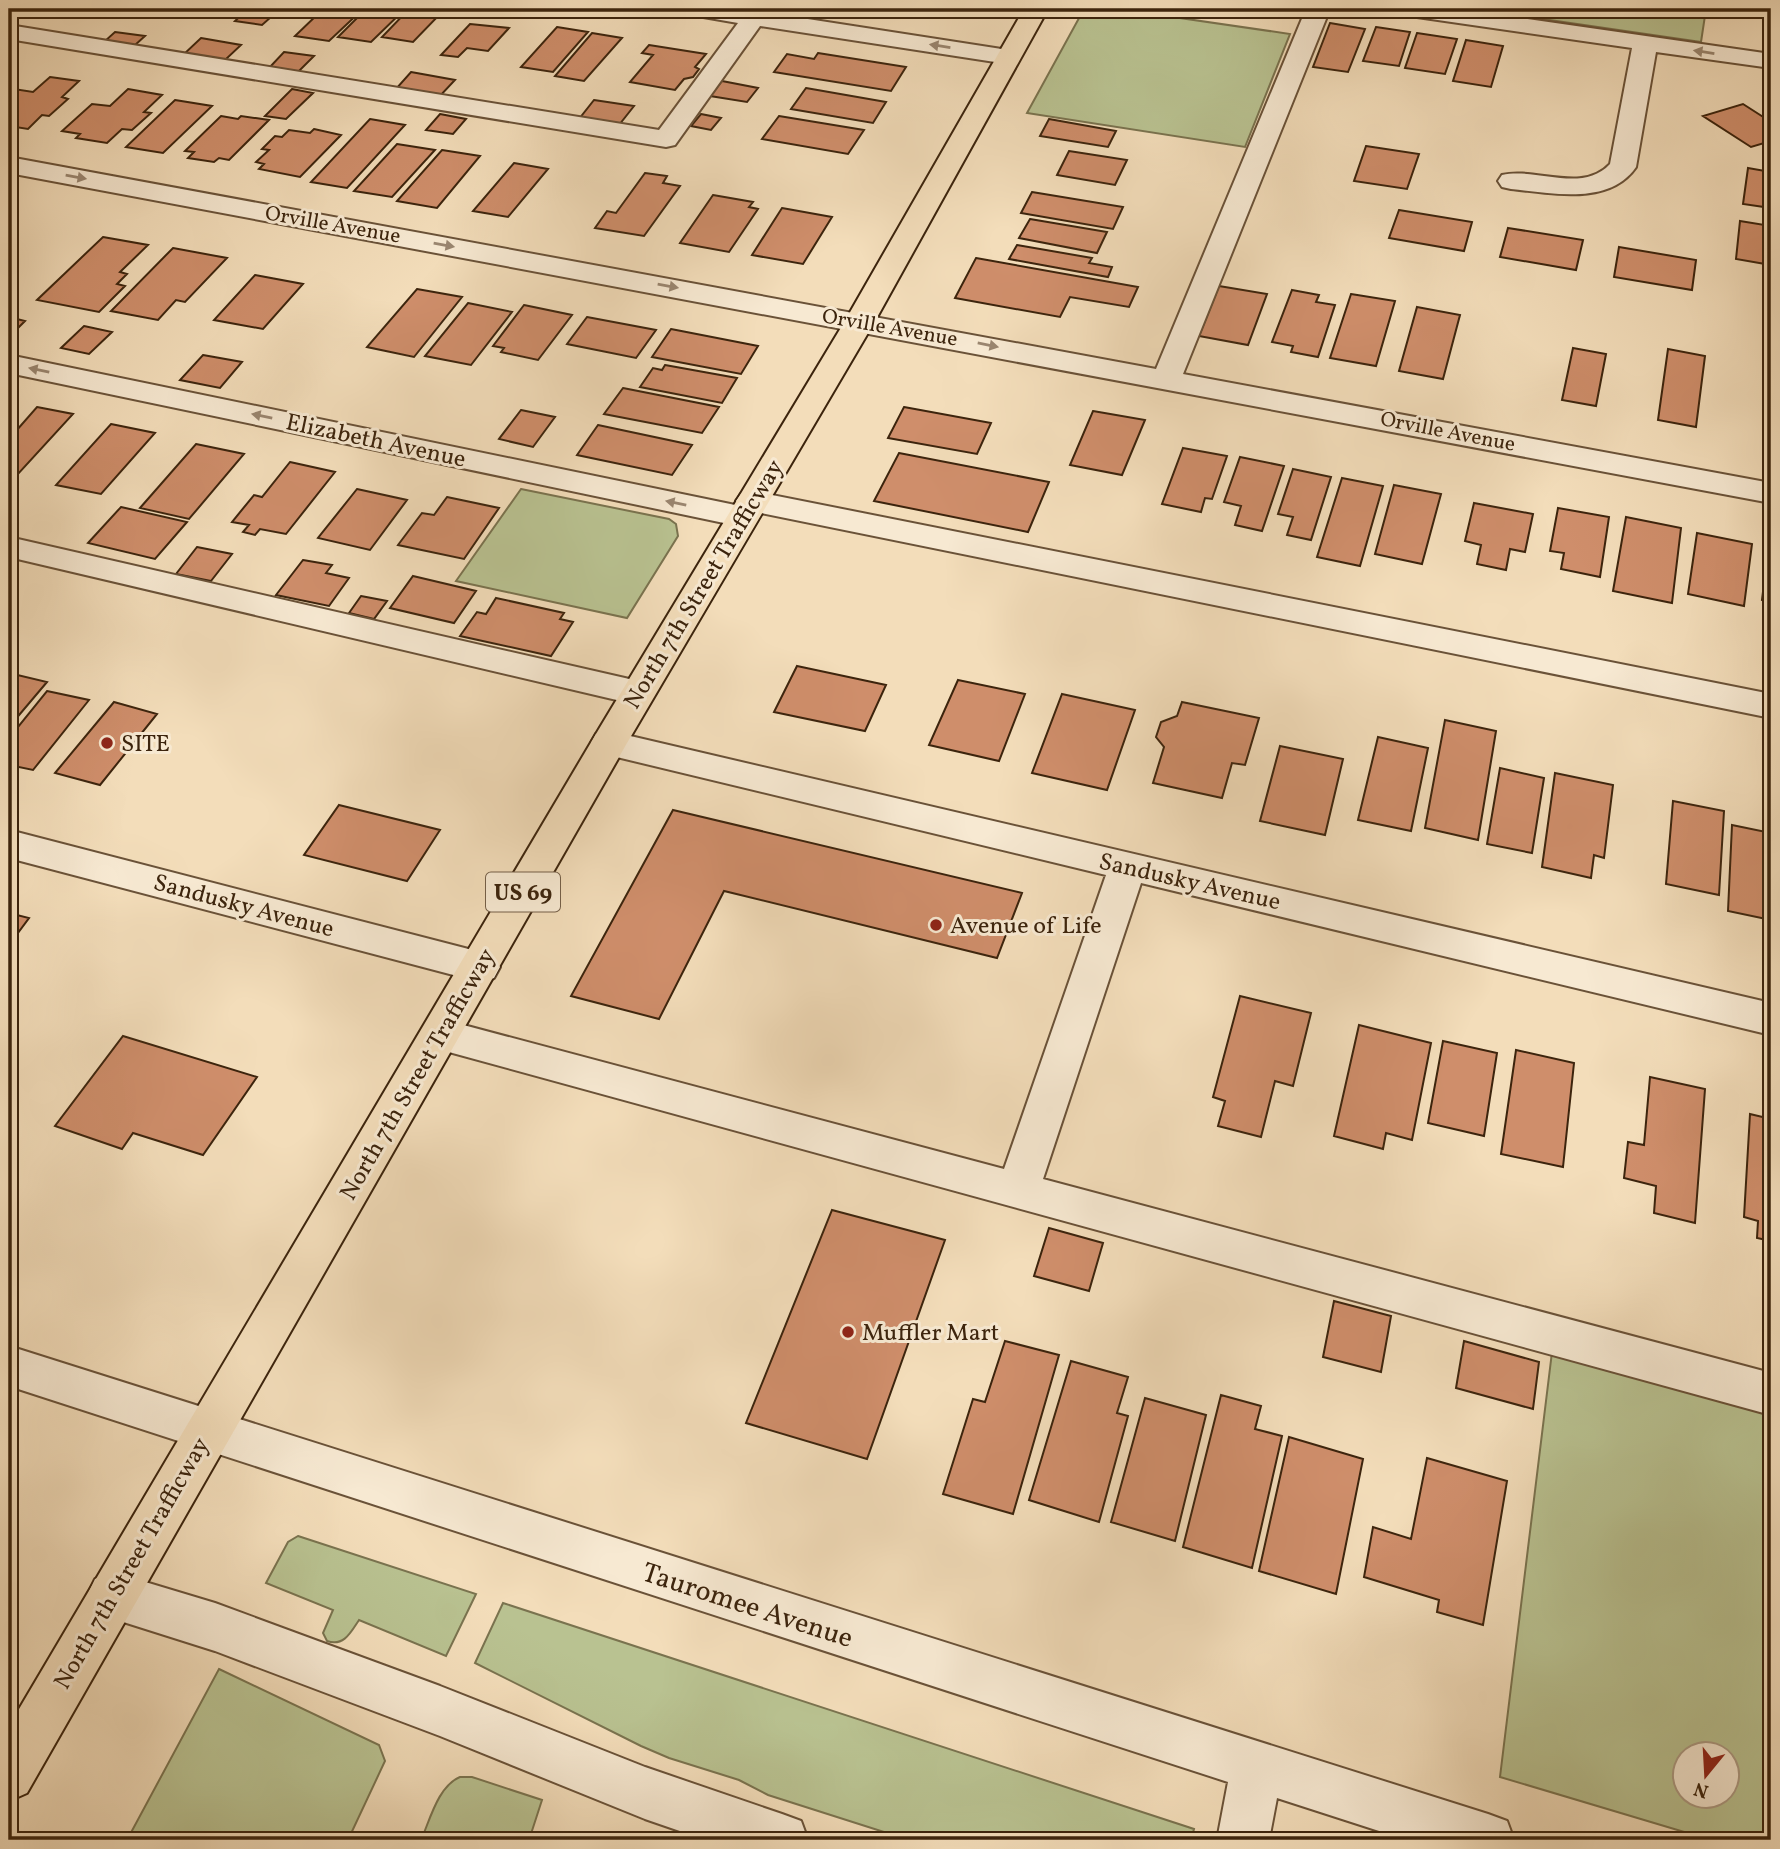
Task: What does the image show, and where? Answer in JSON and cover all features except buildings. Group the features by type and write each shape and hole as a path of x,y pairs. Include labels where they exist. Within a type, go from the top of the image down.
{"main road":[{"name":"North 7th Street Trafficway","path":"9,1775 207,1430 441,1035 638,693 860,321 1036,9"}],"street":[{"path":"695,9 757,13 1008,57"},
{"path":"1167,378 1318,9"},
{"path":"1410,9 1771,61"},
{"path":"9,32 666,139 757,13"},
{"path":"1511,181 1558,186 1584,185 1609,180 1623,167 1645,43"},
{"name":"Orville Avenue","path":"9,164 1167,378 1771,493"},
{"name":"Elizabeth Avenue","path":"9,364 1771,706"},
{"path":"9,547 638,693"},
{"name":"Sandusky Avenue","path":"609,743 1771,1019"},
{"name":"Sandusky Avenue","path":"9,844 480,967"},
{"path":"1018,1190 1128,866"},
{"path":"441,1035 1771,1394"},
{"name":"Tauromee Avenue","path":"9,1366 1488,1840"},
{"path":"112,1596 215,1627 440,1711 645,1793 782,1840"},
{"path":"1243,1840 1257,1766"}],"green space":[{"path":"1084,9 1118,9 1290,34 1245,147 1027,113"},
{"path":"1475,9 1706,9 1701,42"},
{"path":"521,489 669,519 676,524 678,536 627,618 456,581"},
{"path":"1552,1352 1771,1409 1771,1840 1711,1840 1500,1777"},
{"path":"298,1536 476,1594 446,1656 359,1620 350,1634 342,1640 327,1641 323,1633 333,1610 266,1583 288,1542"},
{"path":"503,1603 1194,1829 1191,1840 909,1840 768,1795 739,1780 669,1758 641,1746 475,1663"},
{"path":"219,1669 379,1745 385,1761 348,1840 127,1840"},
{"path":"460,1777 472,1777 542,1800 529,1840 421,1840 440,1796 452,1781"}],"place":[{"name":"SITE","path":"107,743"},
{"name":"Avenue of Life","path":"936,925"},
{"name":"Muffler Mart","path":"848,1332"}]}
